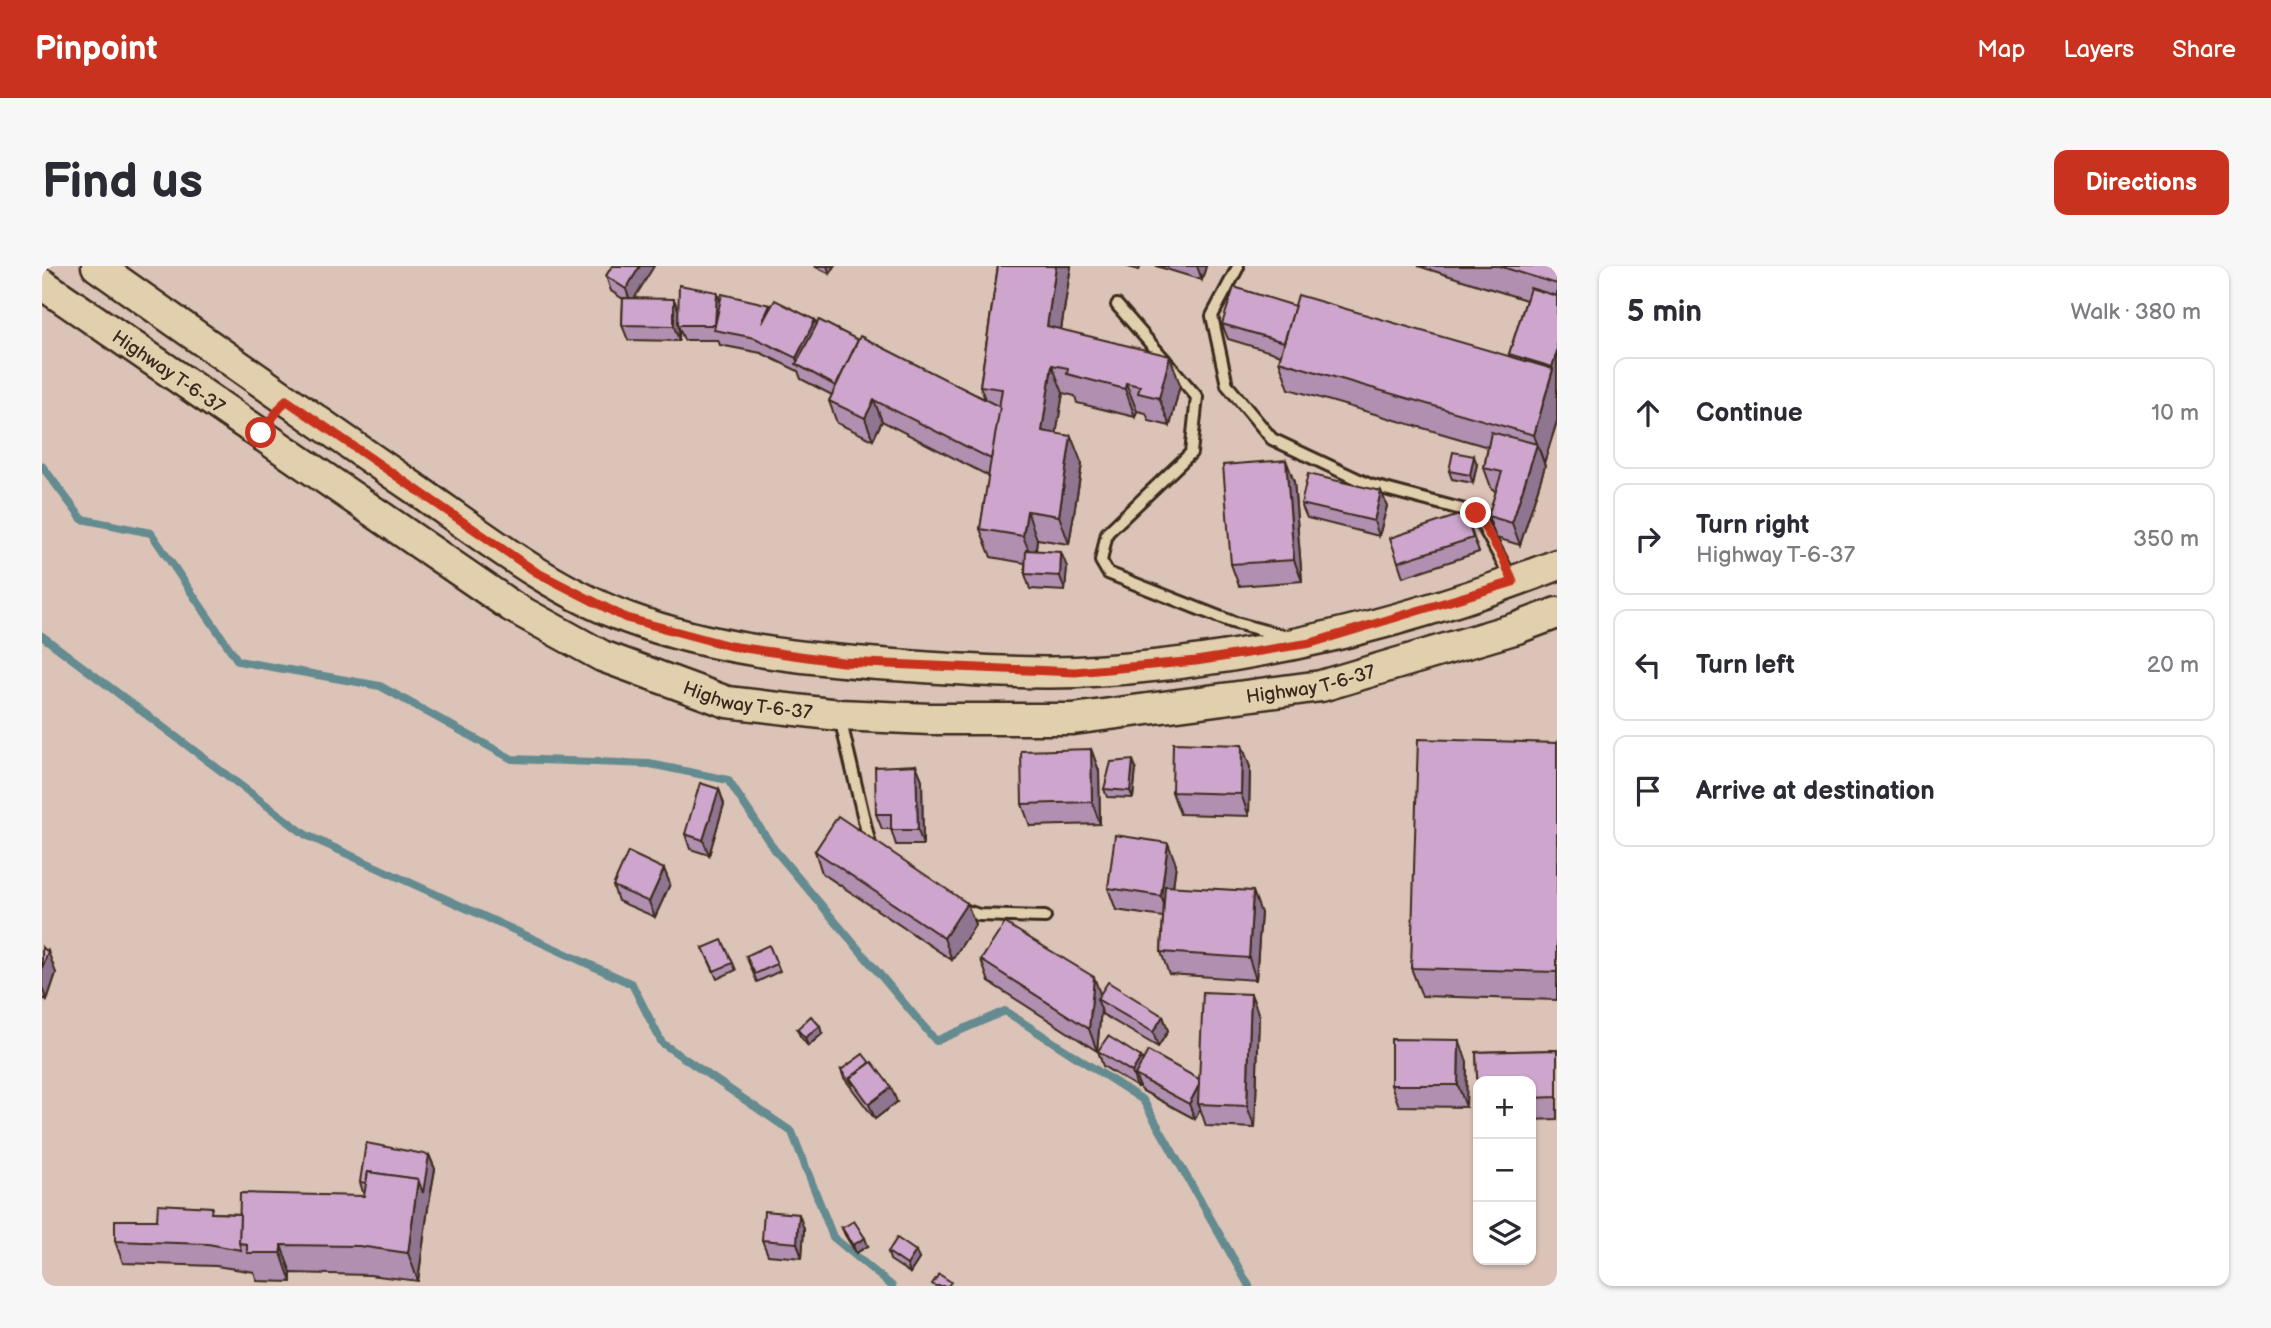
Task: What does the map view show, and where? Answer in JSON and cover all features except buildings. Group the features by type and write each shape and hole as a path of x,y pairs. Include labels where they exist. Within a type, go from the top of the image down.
{"main road":[{"name":"Highway T-6-37","path":"97,266 536,572 626,618 730,646 842,662 1075,672 1196,661 1311,643 1513,582 1557,565"},
{"name":"Highway T-6-37","path":"42,284 511,606 601,656 727,702 839,715 930,719 1073,719 1321,686 1517,628 1557,613"},
{"path":"261,433 286,400"},
{"path":"1311,643 1321,686"}],"lane":[{"path":"1238,267 1212,316 1227,385 1272,439 1370,485 1476,513 1503,558 1513,582"},
{"path":"1117,305 1197,397 1191,453 1107,533 1101,561 1108,573 1232,622 1311,643"},
{"path":"839,715 874,863"},
{"path":"944,904 979,915 1045,917"}],"waterway":[{"path":"42,466 82,519 151,533 238,661 380,686 512,759 650,764 728,780 774,849 936,1041 1005,1011 1143,1100 1249,1286"},
{"path":"42,636 306,835 632,984 662,1043 792,1132 833,1237 892,1286"}],"route":[{"path":"261,433 286,400 536,572 626,618 730,646 842,662 932,668 1075,672 1196,661 1311,643 1513,582 1503,558 1476,513"}]}
